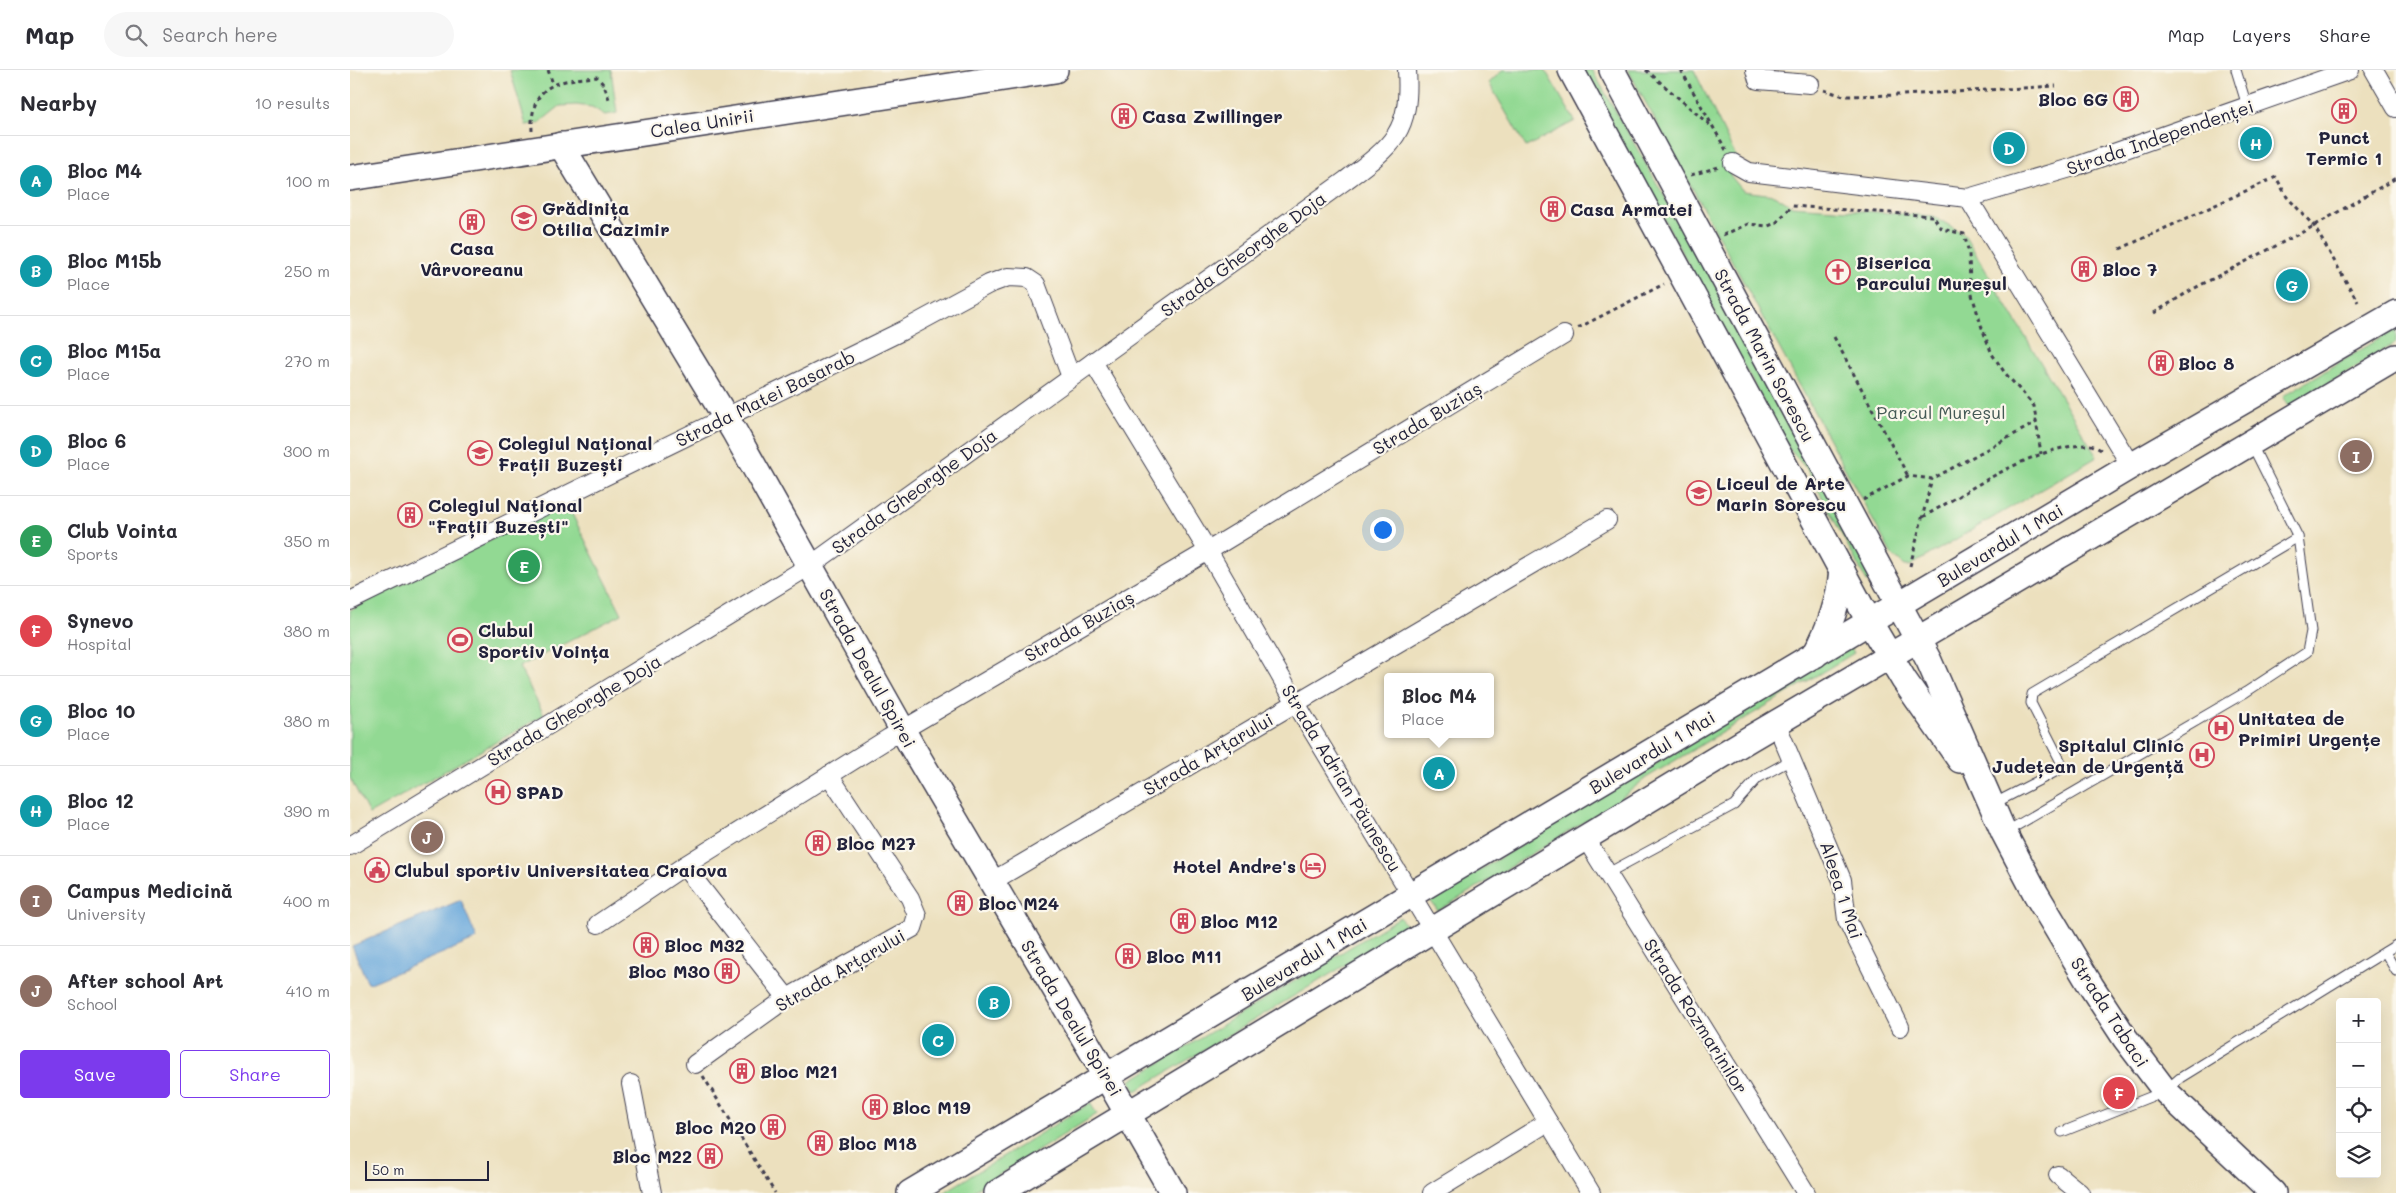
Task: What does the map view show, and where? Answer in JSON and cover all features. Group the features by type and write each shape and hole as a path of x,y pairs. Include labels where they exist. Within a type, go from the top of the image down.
{"main road":[{"name":"Calea Unirii","path":"350,178 1054,70"},
{"name":"Strada Marin Sorescu","path":"1571,70 1890,657"},
{"name":"Strada Marin Sorescu","path":"1612,70 1918,640"},
{"name":"Strada Dealul Spirei","path":"549,147 726,417 902,730 990,882 1129,1114 1173,1193"},
{"name":"Bulevardul 1 Mai","path":"910,1193 1899,606 2131,466 2396,313"},
{"path":"997,1193 1776,723 2250,442 2396,358"},
{"path":"1815,656 1828,631 1839,599 1842,570"},
{"name":"Strada Tabaci","path":"1918,640 1931,665 2004,833 2036,894 2090,986 2125,1038 2165,1091 2273,1193"},
{"name":"Strada Tabaci","path":"1890,657 1989,802"}],"street":[{"name":"Strada Gheorghe Doja","path":"350,846 811,566 1382,153 1398,134 1405,116 1408,98 1408,70"},
{"path":"1755,70 1758,80 1810,84"},
{"name":"Strada Independenței","path":"1733,163 1749,172 1968,198 2074,167 2350,70"},
{"path":"2374,70 2396,108"},
{"path":"1968,198 2131,466"},
{"name":"Strada Matei Basarab","path":"350,601 904,330 989,284 1008,277 1027,278 1036,284 1071,377"},
{"name":"Strada Buziaș","path":"598,924 684,866 902,730 1208,551 1564,335"},
{"name":"Strada Adrian Păunescu","path":"1092,362 1208,551 1296,702 1591,1193"},
{"name":"Strada Arțarului","path":"990,882 1607,520"},
{"name":"Aleea 1 Mai","path":"1776,723 1842,880 1847,920 1900,1026"},
{"name":"Strada Arțarului","path":"695,1064 788,998 913,928 917,914 910,898 829,775"},
{"name":"Strada Rozmarinilor","path":"1586,839 1806,1193"},
{"path":"684,866 788,998"},
{"path":"631,1084 652,1193"},
{"path":"1432,1193 1548,1122"},
{"path":"2058,1175 2080,1193"}],"lane":[{"path":"2236,70 2247,106"},
{"path":"2004,833 2246,692 2307,652 2311,631 2298,537 2250,442"},
{"path":"1989,802 2059,770 2061,766 2061,762 2031,704 2032,694 2298,537"},
{"path":"1608,873 1734,805 1758,778 1793,760"},
{"path":"2062,1132 2165,1091 2180,1078 2396,946"},
{"path":"2385,952 2396,971"}],"path":[{"path":"548,70 553,84"},
{"path":"596,70 596,77 604,85 609,99"},
{"path":"1646,70 1714,128"},
{"path":"1681,70 1733,163 1686,176"},
{"path":"549,147 532,130 532,113 538,96 553,84 577,78 596,77"},
{"path":"1810,84 1844,96 1902,95 2056,86"},
{"path":"2120,249 2276,177 2287,197 2314,226 2358,302"},
{"path":"2154,312 2193,289 2314,226 2396,178"},
{"path":"1719,237 1748,224 1768,226 1776,223 1792,206 1933,216 1942,229 1964,234 1969,253 1970,288 1992,354 2005,373 2034,406 2041,454"},
{"path":"1564,335 1665,283"},
{"path":"1834,337 1908,476"},
{"path":"1863,500 1908,476 1932,479 2037,422"},
{"path":"1923,517 2013,466 2041,454 2089,444 2105,452"},
{"path":"1910,566 1932,479"},
{"path":"695,1064 774,1193"}],"green space":[{"path":"510,70 611,70 617,113 605,115 592,107 560,106 539,123 526,125"},
{"path":"1503,70 1545,70 1575,121 1526,147 1489,83"},
{"path":"1583,70 1592,70 1725,302 1875,578 1867,582 1807,469 1789,449"},
{"name":"Parcul Mureșul","path":"1628,70 1694,70 1736,157 1730,175 1743,191 1774,195 1792,206 1933,216 1964,234 2097,457 1910,566 1905,566 1892,555"},
{"path":"2396,329 2396,343 2289,407 2283,396"},
{"name":"Clubul Sportiv Voința","path":"566,502 622,614 519,667 544,715 369,814 350,778 350,610"},
{"path":"1850,646 1854,653 1646,778 1615,803 1438,911 1430,900"},
{"path":"1400,917 1407,928 1136,1091 1130,1081"},
{"path":"1090,1103 1097,1114 970,1193 943,1193"}],"water":[{"path":"461,900 477,939 368,984 352,946"}],"place":[{"name":"Bloc 6G","path":"2126,99"},
{"name":"Punct Termic 1","path":"2344,111"},
{"name":"Casa Zwillinger","path":"1124,116"},
{"name":"Bloc 12","path":"2256,143"},
{"name":"Bloc 6","path":"2009,148"},
{"name":"Casa Armatei","path":"1553,209"},
{"name":"Grădinița Otilia Cazimir","path":"524,218"},
{"name":"Casa Vârvoreanu","path":"472,222"},
{"name":"Bloc 7","path":"2084,269"},
{"name":"Biserica Parcului Mureșul","path":"1838,272"},
{"name":"Bloc 10","path":"2292,285"},
{"name":"Bloc 8","path":"2161,363"},
{"name":"Colegiul Național Frații Buzești","path":"480,453"},
{"name":"Campus Medicină","path":"2356,456"},
{"name":"Liceul de Arte Marin Sorescu","path":"1699,493"},
{"name":"Colegiul Național \"Frații Buzești\"","path":"410,515"},
{"name":"Club Vointa","path":"524,566"},
{"name":"Clubul Sportiv Voința","path":"460,640"},
{"name":"Unitatea de Primiri Urgențe","path":"2221,728"},
{"name":"Spitalul Clinic Județean de Urgență","path":"2202,755"},
{"name":"Bloc M4","path":"1439,773"},
{"name":"SPAD","path":"498,792"},
{"name":"After school Art","path":"427,837"},
{"name":"Bloc M27","path":"818,843"},
{"name":"Hotel Andre's","path":"1313,866"},
{"name":"Clubul sportiv Universitatea Craiova","path":"377,870"},
{"name":"Bloc M24","path":"960,903"},
{"name":"Bloc M12","path":"1183,921"},
{"name":"Bloc M32","path":"646,945"},
{"name":"Bloc M11","path":"1128,956"},
{"name":"Bloc M30","path":"727,971"},
{"name":"Bloc M15b","path":"994,1002"},
{"name":"Bloc M15a","path":"938,1040"},
{"name":"Bloc M21","path":"742,1071"},
{"name":"Synevo","path":"2119,1093"},
{"name":"Bloc M19","path":"875,1107"},
{"name":"Bloc M20","path":"773,1127"},
{"name":"Bloc M18","path":"820,1143"},
{"name":"Bloc M22","path":"710,1156"}]}
